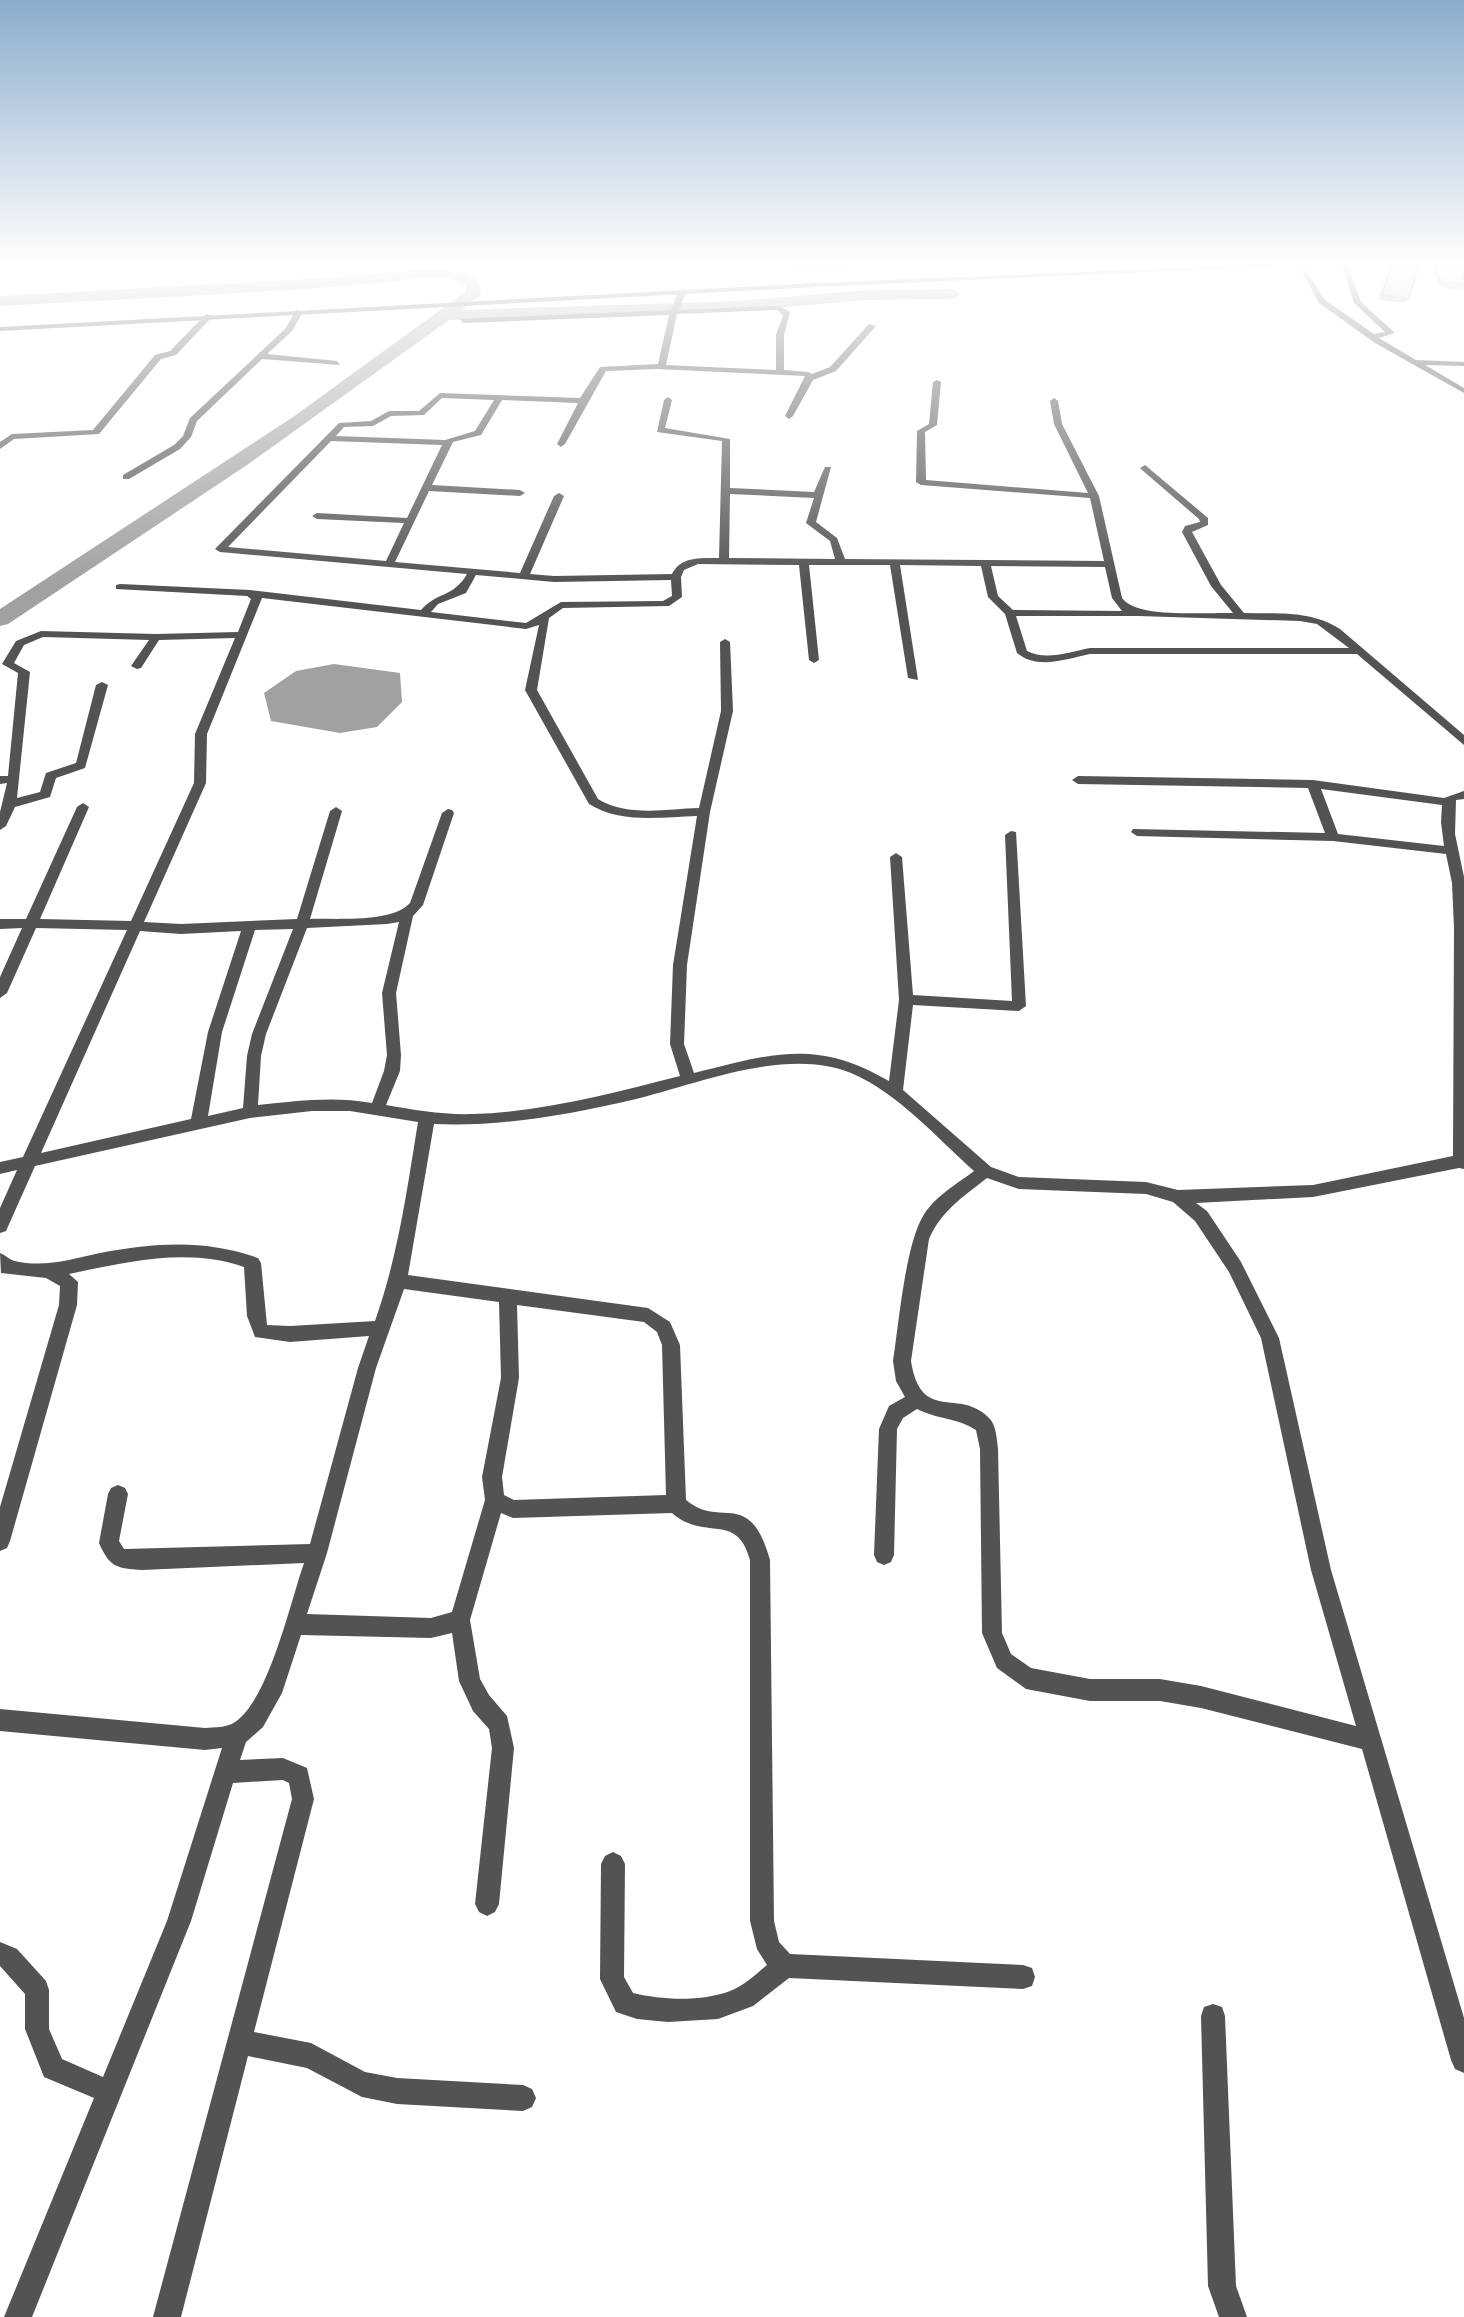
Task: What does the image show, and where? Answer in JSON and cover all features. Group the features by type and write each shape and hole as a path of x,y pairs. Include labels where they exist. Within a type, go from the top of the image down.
{"street":[{"path":"0,446 12,437 96,432 149,368"},
{"path":"126,477 177,447 190,433 193,420 248,368"},
{"path":"561,444 603,369 627,368"},
{"path":"686,368 804,373 810,378"},
{"path":"789,416 810,378 834,368"},
{"path":"1424,368 1464,391"},
{"path":"937,382 933,425 921,431 921,482 1094,496"},
{"path":"583,401 440,395 421,413 389,414 373,423 342,425 220,549 554,579 676,577"},
{"path":"389,564 451,438 478,433 499,398"},
{"path":"668,400 660,430 726,439 724,562"},
{"path":"1054,401 1058,424 1094,496 1117,598 1124,608 1141,614"},
{"path":"327,438 448,443"},
{"path":"1145,468 1203,518 1205,523 1188,528 1187,532 1216,586 1242,618"},
{"path":"828,469 811,523 834,540 841,562"},
{"path":"428,488 520,493"},
{"path":"726,491 820,494"},
{"path":"524,575 559,496"},
{"path":"317,516 411,521"},
{"path":"804,562 814,660"},
{"path":"894,562 914,678"},
{"path":"553,608 573,604 665,604 677,597 676,577 678,568 684,563 1110,564"},
{"path":"985,563 993,597 1010,613 1022,653 1033,659 1090,651 1360,651"},
{"path":"423,615 434,602 462,591 473,572"},
{"path":"554,579 553,608 545,620 531,690 593,801 601,808 616,813 704,812"},
{"path":"120,587 255,594 526,626 545,620"},
{"path":"0,1226 200,783 204,766 199,750 201,734 257,598 255,594"},
{"path":"1010,613 1300,618 1320,621 1360,651 1464,741"},
{"path":"0,826 10,804 7,779 24,672 8,664 20,643 29,637 60,633 156,637 242,635"},
{"path":"137,666 156,637"},
{"path":"688,1077 677,1044 680,965 704,812 727,711 725,642"},
{"path":"10,804 46,794 50,776 81,765 102,685"},
{"path":"1078,780 1313,784 1449,802"},
{"path":"1313,784 1333,837"},
{"path":"0,1168 250,1112 312,1105 377,1109 427,1118 471,1120 516,1117 631,1094 688,1077 768,1060 809,1058 854,1068 895,1092 985,1171 1019,1183 1146,1188 1178,1197 1313,1191 1463,1162 1461,871 1451,851 1449,802 1450,798 1464,795"},
{"path":"0,993 83,807"},
{"path":"250,1112 254,1056 259,1034 302,924 336,811"},
{"path":"377,1109 392,1071 394,1055 389,993 407,915 416,905 448,813"},
{"path":"1137,832 1333,837 1451,851"},
{"path":"906,1000 1019,1006 1011,835"},
{"path":"895,1092 906,1000 896,857"},
{"path":"0,924 249,927 387,920 407,915"},
{"path":"198,1125 215,1032 249,927"},
{"path":"18,2317 179,1921 237,1735 255,1719 274,1685 295,1624 367,1368 398,1281 427,1118"},
{"path":"985,1171 946,1201 930,1218 921,1239 902,1361 905,1381 916,1400 935,1409 967,1414 984,1425 989,1449 992,1633 1004,1661 1026,1678 1090,1690 1160,1690 1201,1697 1369,1740"},
{"path":"1178,1197 1201,1216 1235,1267 1270,1338 1321,1570 1464,2060"},
{"path":"0,1260 7,1268 49,1271 128,1254 232,1253 252,1263 256,1282 253,1317 261,1332 290,1334 381,1328"},
{"path":"0,1541 68,1305 69,1282 49,1271"},
{"path":"398,1281 648,1315 664,1327 671,1345 676,1504"},
{"path":"487,1904 503,1748 499,1724 481,1703 470,1681 460,1620 495,1500 492,1477 510,1378 508,1296"},
{"path":"884,1555 888,1429 896,1412 916,1400"},
{"path":"118,1494 109,1543 119,1558 142,1560 317,1553"},
{"path":"495,1500 513,1509 676,1504 691,1517 736,1522 754,1538 760,1560 762,1921 769,1949 785,1966"},
{"path":"295,1624 431,1628 460,1620"},
{"path":"0,1720 205,1739 237,1735"},
{"path":"167,2317 303,1799 299,1776 283,1769 225,1772"},
{"path":"613,1864 612,1979 625,2003 645,2010 712,2007 742,1999 785,1966 1023,1977"},
{"path":"0,1954 9,1957 37,1990 37,2029 53,2068 109,2092"},
{"path":"1213,2016 1222,2286 1233,2317"},
{"path":"238,2041 311,2056 362,2084 397,2091 523,2098"}],"shaded area":[{"path":"334,664 400,673 402,702 377,727 340,733 271,721 264,693 296,671"}],"waterway":[{"path":"0,619 180,501 372,368"}]}
